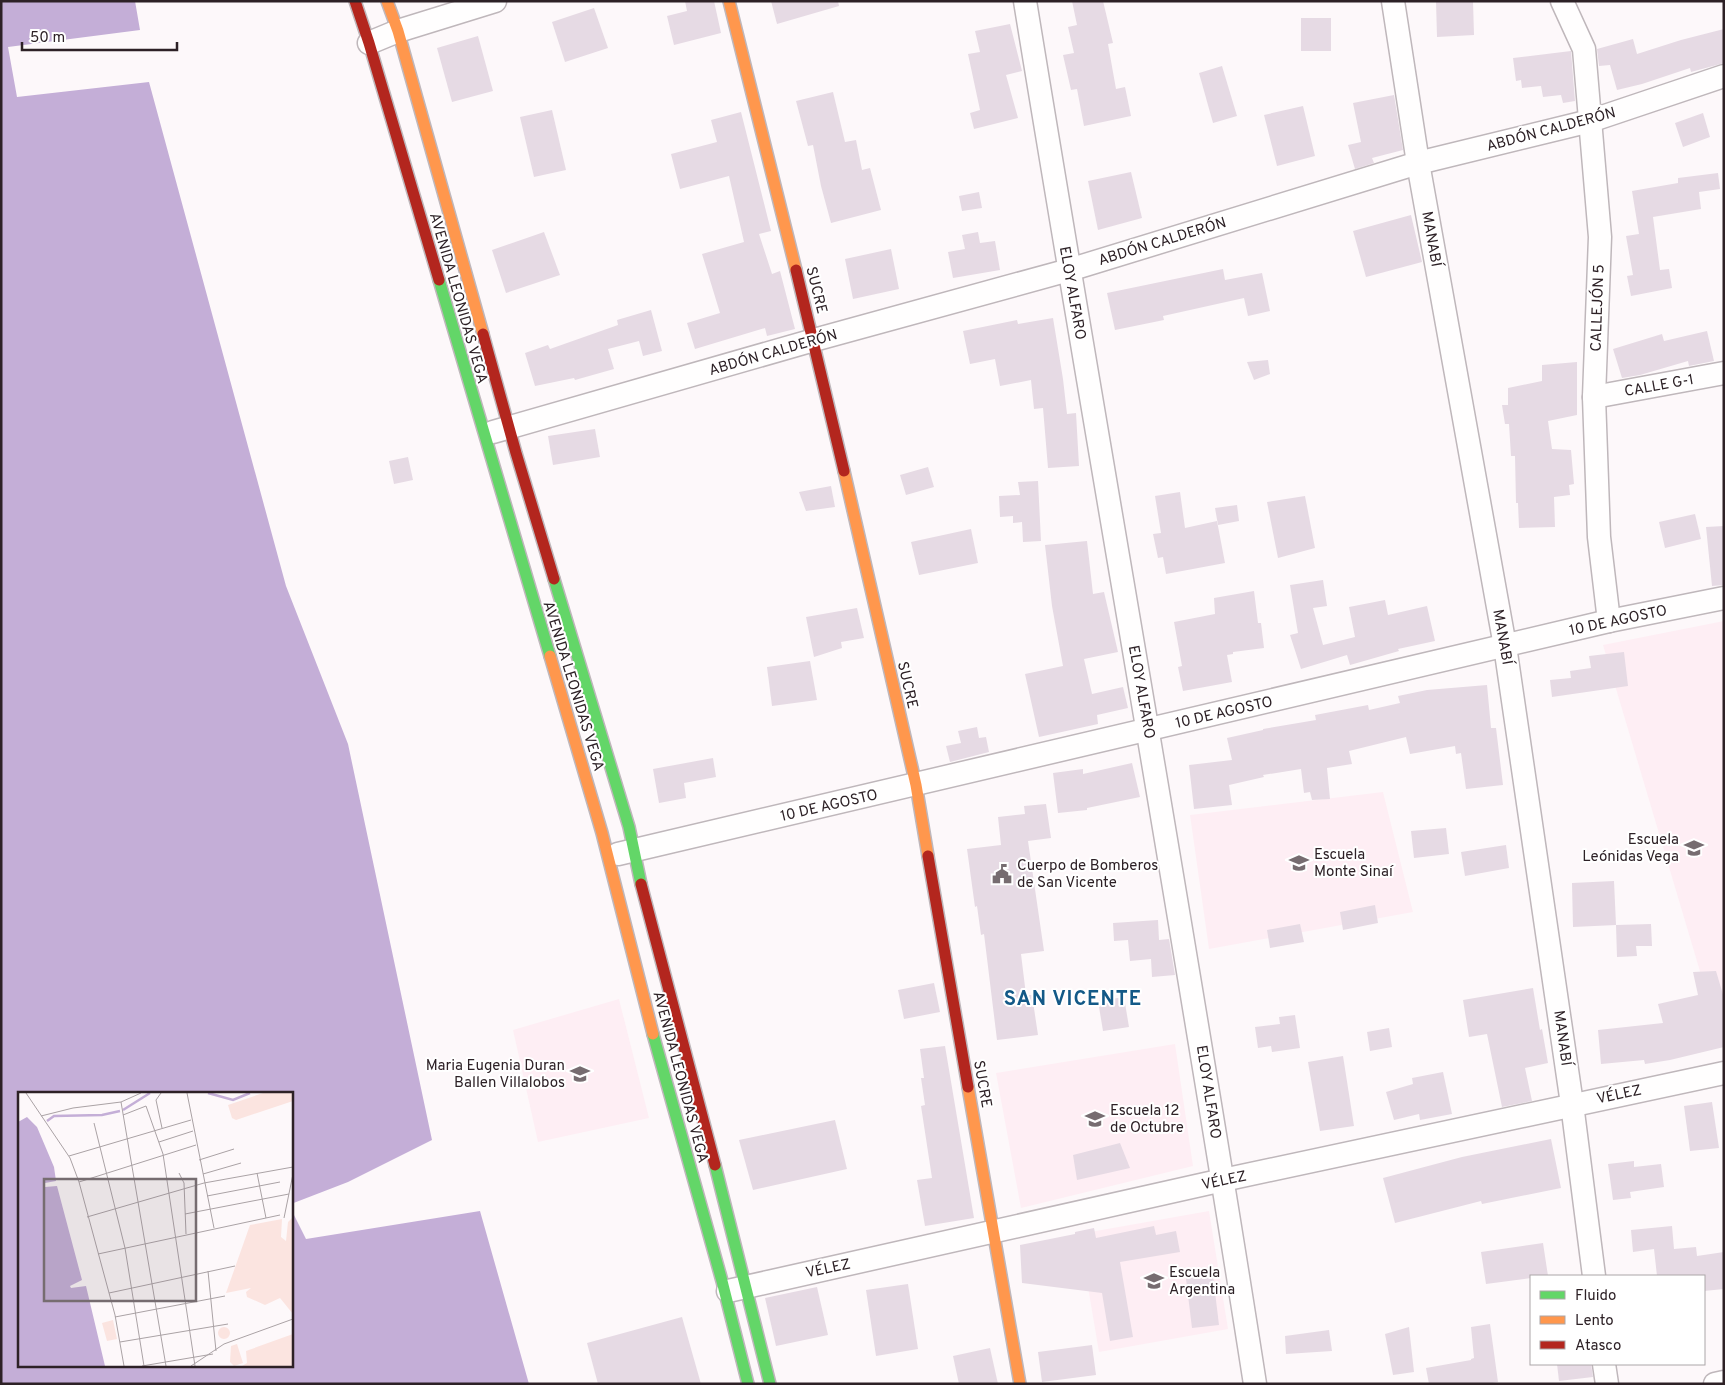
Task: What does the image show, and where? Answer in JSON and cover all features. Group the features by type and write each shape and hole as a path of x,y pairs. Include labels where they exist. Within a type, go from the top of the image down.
{"main road":[{"name":"AVENIDA LEONIDAS VEGA","path":"355,1 599,823 677,1121 770,1384"},
{"name":"AVENIDA LEONIDAS VEGA","path":"387,1 398,31 516,453 630,827 638,871 702,1113 735,1289 748,1384"},
{"name":"SUCRE","path":"728,1 814,340 916,785 1020,1384"}],"street":[{"path":"369,43 398,31 495,1"},
{"name":"ELOY ALFARO","path":"1025,1 1223,1180 1255,1384"},
{"name":"MANABÍ","path":"1393,1 1418,162 1505,646 1572,1104 1594,1275"},
{"name":"CALLEJÓN 5","path":"1562,1 1584,49 1600,237 1594,396 1599,537 1609,620"},
{"name":"ABDÓN CALDERÓN","path":"484,435 814,340 1069,270 1418,162 1590,120 1724,76"},
{"name":"CALLE G-1","path":"1594,396 1724,373"},
{"name":"10 DE AGOSTO","path":"607,857 1609,620 1724,598"},
{"name":"VÉLEZ","path":"735,1289 1223,1180 1724,1073"},
{"path":"1604,1365 1607,1384"},
{"path":"1715,1384 1724,1382"}],"shaded area":[{"path":"1,1 135,1 140,30 8,47 17,97 149,82 286,586 348,744 432,1140 348,1182 292,1204 292,1092 18,1092 18,1368 292,1368 292,1211 306,1239 480,1211 529,1384 1,1384"},
{"name":"Escuela Leónidas Vega","path":"1724,621 1724,1052 1603,645"},
{"name":"Escuela Monte Sinaí","path":"1383,792 1413,912 1209,949 1190,815"},
{"name":"Maria Eugenia Duran Ballen Villalobos","path":"619,999 649,1118 538,1142 513,1030"},
{"name":"Escuela 12 de Octubre","path":"1175,1044 1193,1166 1021,1208 996,1073"},
{"name":"Escuela Argentina","path":"1209,1211 1228,1329 1099,1352 1079,1234"}],"building":[{"path":"685,1 714,1 721,33 674,45 667,16 687,11"},
{"path":"771,1 838,1 839,6 777,24"},
{"path":"1072,1 1103,1 1113,43 1108,44 1116,89 1125,87 1131,116 1084,126 1077,89 1071,90 1063,55 1074,53 1068,27 1077,25"},
{"path":"1436,1 1473,1 1474,35 1437,37"},
{"path":"594,8 608,48 565,62 552,22"},
{"path":"1301,18 1331,18 1331,51 1301,51"},
{"path":"1010,24 1022,71 1006,75 1018,118 974,129 970,113 980,110 968,54 980,52 975,31"},
{"path":"1724,29 1724,63 1691,72 1690,68 1617,90 1610,65 1599,66 1597,49 1633,39 1637,54"},
{"path":"478,36 493,91 452,102 437,48"},
{"path":"1571,51 1575,101 1563,103 1561,95 1543,97 1541,86 1522,88 1521,80 1516,81 1513,58"},
{"path":"1222,66 1237,116 1213,123 1199,73"},
{"path":"833,92 845,142 856,140 862,170 870,168 881,210 831,223 813,145 808,146 796,101"},
{"path":"1394,95 1403,150 1372,158 1374,163 1355,169 1348,145 1361,142 1353,103"},
{"path":"1303,106 1315,156 1277,166 1264,115"},
{"path":"552,110 566,170 534,177 520,117"},
{"path":"741,112 771,231 759,234 772,274 780,271 795,329 767,336 765,328 695,349 687,323 720,313 702,254 744,242 729,176 680,189 671,154 717,142 711,120"},
{"path":"1703,113 1710,137 1683,147 1675,123"},
{"path":"1131,172 1142,218 1098,230 1088,181"},
{"path":"1718,173 1720,189 1699,192 1701,209 1653,217 1660,270 1669,269 1672,288 1631,296 1627,276 1633,275 1626,236 1639,234 1632,191 1678,183 1678,178"},
{"path":"979,192 982,208 962,211 959,196"},
{"path":"1411,215 1422,262 1366,277 1353,231"},
{"path":"544,232 560,275 506,293 492,250"},
{"path":"978,232 980,243 995,241 1000,270 953,278 948,252 965,249 962,235"},
{"path":"891,249 899,289 853,299 845,259"},
{"path":"1223,269 1225,280 1262,273 1270,311 1248,316 1244,298 1163,316 1164,320 1115,330 1107,293"},
{"path":"651,310 662,351 643,356 639,341 608,349 614,369 575,380 574,378 535,386 525,353 548,345 550,349 618,325 617,320"},
{"path":"1053,318 1067,414 1076,413 1079,466 1048,468 1043,408 1034,409 1031,380 1000,386 995,359 970,364 963,331 1017,320 1018,324"},
{"path":"1707,331 1714,361 1689,366 1688,361 1640,375 1622,378 1613,349 1662,334 1664,341"},
{"path":"1268,360 1270,374 1254,380 1247,362"},
{"path":"1577,362 1577,415 1548,421 1552,449 1571,450 1574,484 1569,485 1570,495 1554,497 1555,527 1519,528 1518,503 1516,503 1515,456 1511,456 1509,424 1505,424 1502,405 1508,405 1508,388 1542,381 1542,365"},
{"path":"595,429 600,457 553,465 548,436"},
{"path":"408,457 413,480 394,484 389,461"},
{"path":"928,467 934,487 906,495 900,475"},
{"path":"1038,481 1041,541 1023,542 1022,522 1013,523 1013,516 1000,517 999,496 1020,495 1018,482"},
{"path":"831,486 835,507 806,511 799,492"},
{"path":"1180,492 1185,528 1217,521 1225,563 1166,574 1163,557 1158,558 1153,534 1161,533 1155,496"},
{"path":"1305,496 1315,548 1278,558 1267,502"},
{"path":"1237,505 1239,521 1218,525 1215,508"},
{"path":"1695,514 1701,539 1665,548 1659,522"},
{"path":"1724,526 1724,585 1712,586 1706,527"},
{"path":"971,529 978,563 919,575 911,542"},
{"path":"1087,541 1093,594 1104,592 1118,652 1084,659 1092,694 1123,687 1128,708 1097,715 1098,724 1039,737 1025,674 1063,666 1052,606 1045,545"},
{"path":"1323,580 1327,606 1313,608 1323,645 1355,637 1349,607 1385,600 1388,615 1427,606 1435,641 1398,649 1399,651 1350,665 1347,655 1301,669 1290,635 1298,633 1290,585"},
{"path":"1254,591 1258,623 1261,623 1264,648 1233,652 1233,654 1227,655 1232,682 1183,691 1178,667 1182,666 1174,622 1215,614 1214,598"},
{"path":"857,608 864,638 841,642 842,648 814,657 806,617"},
{"path":"1624,652 1628,686 1552,697 1550,680 1571,678 1570,671 1591,668 1589,656"},
{"path":"810,661 817,700 772,706 767,667"},
{"path":"1487,685 1491,728 1496,728 1503,785 1466,789 1461,753 1456,754 1455,746 1410,754 1406,737 1349,751 1352,764 1327,768 1330,799 1312,800 1310,792 1304,793 1301,769 1263,775 1264,777 1229,785 1232,805 1194,809 1189,765 1232,760 1227,738 1263,729 1316,720 1315,715 1368,705 1369,710 1400,703 1398,696 1427,690"},
{"path":"977,727 979,738 986,737 989,752 950,762 946,746 961,743 958,731"},
{"path":"713,758 716,777 684,783 686,798 659,803 653,769"},
{"path":"1132,763 1140,797 1087,808 1087,810 1058,813 1053,773 1083,769 1083,774"},
{"path":"1046,804 1051,838 1028,841 1044,951 1021,954 1026,995 1032,995 1038,1035 997,1040 984,934 981,935 977,906 975,907 967,849 1001,845 998,817 1025,814 1024,806"},
{"path":"1446,828 1449,854 1414,858 1411,831"},
{"path":"1506,845 1509,868 1465,876 1461,852"},
{"path":"1614,881 1616,925 1573,927 1572,883"},
{"path":"1375,905 1378,923 1343,930 1340,912"},
{"path":"1158,920 1159,940 1169,939 1175,975 1152,977 1151,959 1130,961 1128,940 1114,941 1113,923"},
{"path":"1300,924 1304,942 1270,948 1267,930"},
{"path":"1651,924 1652,946 1636,946 1637,956 1617,957 1616,925"},
{"path":"1716,971 1724,998 1724,1047 1645,1064 1644,1060 1601,1064 1598,1030 1663,1023 1658,1004 1698,995 1693,972"},
{"path":"934,983 940,1012 904,1019 898,990"},
{"path":"1533,988 1548,1063 1525,1068 1532,1101 1502,1107 1487,1034 1469,1037 1463,1000"},
{"path":"1124,997 1129,1027 1103,1031 1098,1001"},
{"path":"1295,1015 1300,1048 1272,1052 1271,1046 1258,1048 1255,1027 1280,1024 1279,1017"},
{"path":"1389,1028 1392,1047 1370,1051 1367,1032"},
{"path":"945,1046 974,1218 925,1226 917,1180 932,1178 921,1106 925,1105 921,1078 924,1078 920,1049"},
{"path":"1343,1056 1354,1126 1320,1131 1308,1062"},
{"path":"1443,1072 1452,1114 1420,1120 1419,1114 1394,1120 1386,1092 1413,1084 1412,1078"},
{"path":"1712,1102 1719,1148 1690,1151 1684,1106"},
{"path":"835,1120 847,1169 753,1190 739,1140"},
{"path":"1551,1139 1561,1188 1482,1204 1481,1201 1395,1223 1383,1178 1462,1157"},
{"path":"1120,1143 1130,1168 1077,1180 1073,1155"},
{"path":"1634,1161 1634,1167 1661,1164 1664,1187 1630,1192 1631,1198 1613,1200 1608,1164"},
{"path":"1154,1226 1156,1235 1176,1231 1180,1252 1120,1262 1133,1337 1110,1341 1102,1293 1022,1283 1020,1245 1075,1234 1075,1232 1094,1228 1096,1238"},
{"path":"1672,1226 1674,1249 1696,1247 1697,1256 1724,1252 1724,1289 1705,1291 1705,1275 1657,1275 1654,1249 1633,1252 1631,1230"},
{"path":"1543,1243 1548,1275 1530,1275 1530,1278 1486,1284 1481,1252"},
{"path":"1212,1267 1219,1325 1192,1328 1185,1271"},
{"path":"908,1284 918,1349 876,1356 866,1290"},
{"path":"817,1287 828,1335 776,1346 765,1298"},
{"path":"682,1317 701,1384 598,1384 587,1343"},
{"path":"1490,1324 1498,1382 1487,1384 1429,1384 1426,1368 1474,1358 1471,1327"},
{"path":"1409,1327 1414,1372 1393,1375 1385,1334"},
{"path":"1329,1330 1332,1351 1286,1354 1285,1336"},
{"path":"1092,1345 1096,1375 1042,1382 1038,1352"},
{"path":"990,1348 998,1384 959,1384 953,1356"},
{"path":"1557,1365 1591,1365 1593,1377 1559,1381"}],"traffic: fast":[{"path":"439,280 550,656"},
{"path":"554,579 629,827 641,884"},
{"path":"653,1034 722,1281 748,1384"},
{"path":"715,1165 770,1384"}],"traffic: slow":[{"path":"387,1 398,31 483,334"},
{"path":"729,1 796,270"},
{"path":"844,471 916,785 928,856"},
{"path":"550,656 602,833 653,1034"},
{"path":"968,1087 1020,1384"}],"traffic: jam":[{"path":"355,1 439,280"},
{"path":"796,270 844,471"},
{"path":"483,334 554,579"},
{"path":"928,856 968,1087"},
{"path":"641,884 715,1165"}],"place":[{"name":"Escuela Leónidas Vega","path":"1694,848"},
{"name":"Escuela Monte Sinaí","path":"1299,863"},
{"name":"Cuerpo de Bomberos de San Vicente","path":"1002,874"},
{"name":"Maria Eugenia Duran Ballen Villalobos","path":"580,1074"},
{"name":"Escuela 12 de Octubre","path":"1095,1119"},
{"name":"Escuela Argentina","path":"1154,1281"}],"district":[{"name":"SAN VICENTE","path":"1073,998"}]}
